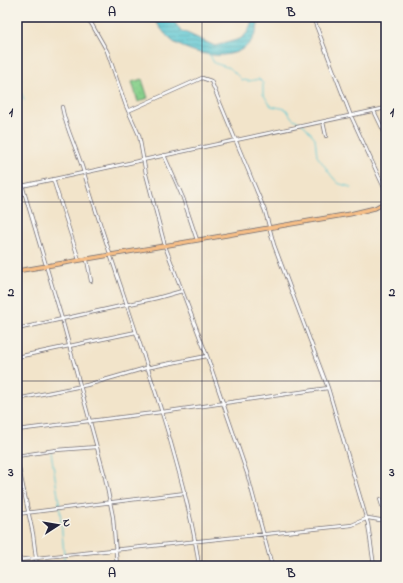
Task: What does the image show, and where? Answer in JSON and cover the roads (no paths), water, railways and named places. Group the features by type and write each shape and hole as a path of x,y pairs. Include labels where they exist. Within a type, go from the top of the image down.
{"main road":[{"path":"17,271 358,213 386,202"}],"street":[{"path":"84,17 91,23 106,49 128,111 139,135 148,182 165,246 223,402 247,473 272,566"},
{"path":"310,17 314,20 351,116 386,192"},
{"path":"128,111 202,78 206,78 211,82 234,140 250,172 270,228 274,245 328,388 369,531 374,566"},
{"path":"62,107 65,121 84,171 110,256 149,369 162,412 185,493 196,541 199,566"},
{"path":"17,187 84,171 306,126 386,108"},
{"path":"374,111 386,136"},
{"path":"323,122 326,136"},
{"path":"164,155 183,198 197,240"},
{"path":"17,168 45,267 62,319 97,447 113,518 117,566"},
{"path":"53,179 79,261"},
{"path":"87,260 91,281"},
{"path":"17,329 126,305 182,290"},
{"path":"17,357 136,332"},
{"path":"17,398 80,386 206,356"},
{"path":"17,430 162,412 328,388"},
{"path":"37,566 17,457 56,450 97,447"},
{"path":"17,489 23,488"},
{"path":"17,514 185,493"},
{"path":"17,560 263,533 352,525 365,519 386,520 380,499"}],"water":[{"path":"153,17 171,17 180,30 215,46 240,39 247,33 252,17 259,17 256,32 249,43 240,51 215,55 201,53 175,43 160,28"}],"waterway":[{"path":"210,55 214,63 230,68 242,80 249,81 259,79 263,83 263,94 271,106 286,109 292,118 304,125 315,138 317,156 331,176 342,185 352,188"},
{"path":"17,82 24,100"},
{"path":"51,452 60,508"},
{"path":"60,510 64,554"},
{"path":"64,556 65,566"}]}
